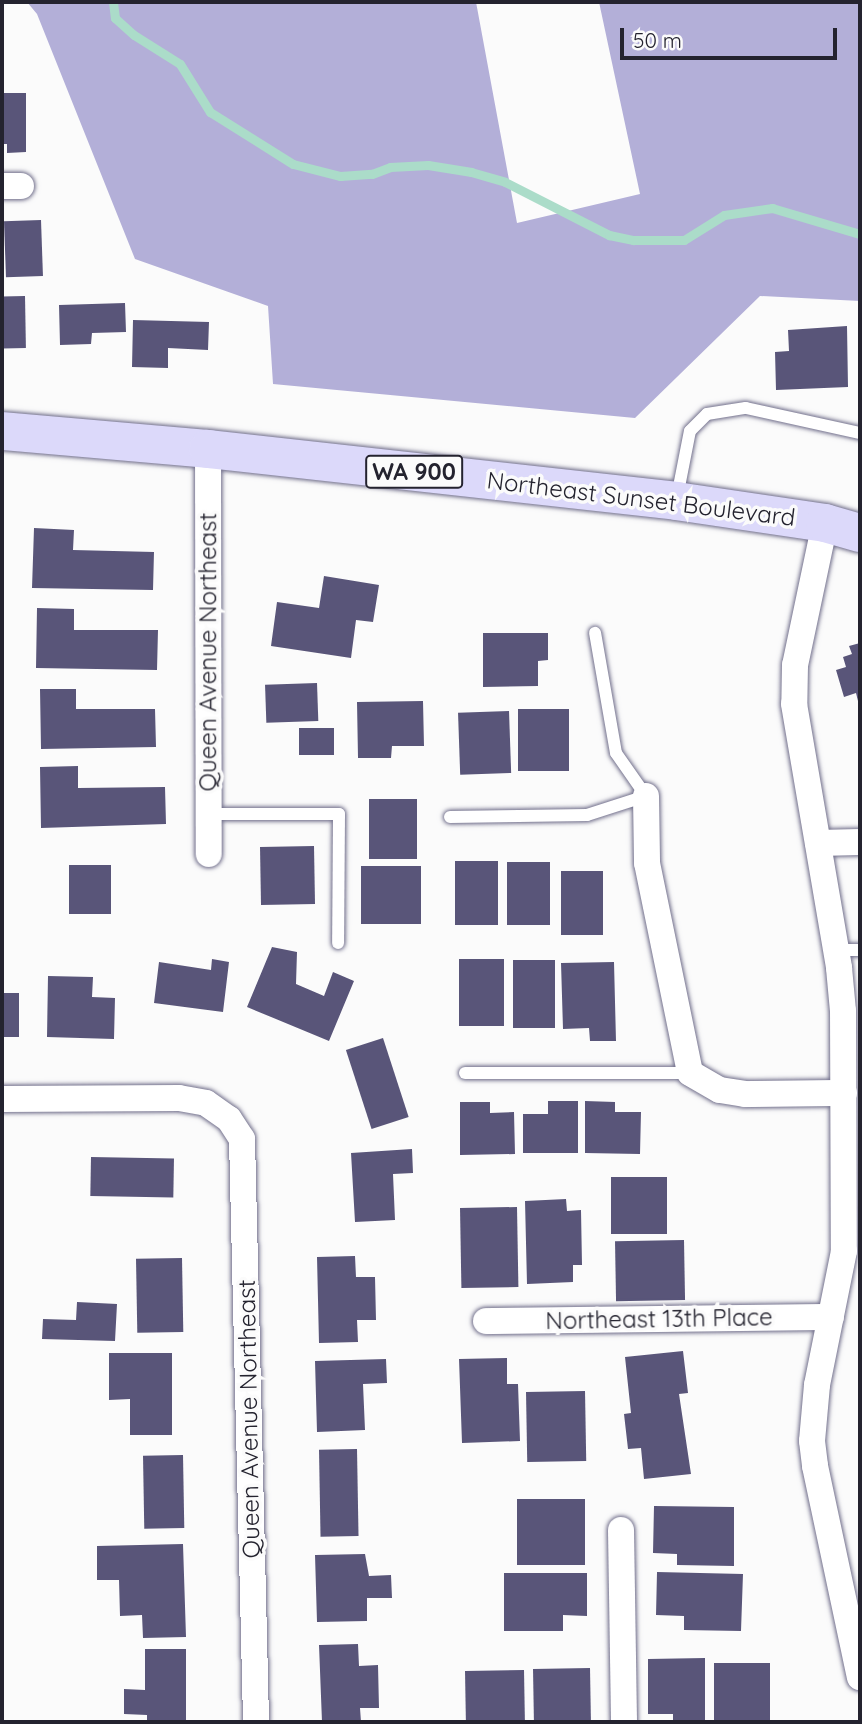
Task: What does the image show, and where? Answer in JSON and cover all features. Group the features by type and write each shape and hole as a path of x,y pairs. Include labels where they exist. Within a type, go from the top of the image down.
{"main road":[{"name":"Northeast Sunset Boulevard","path":"2,431 208,449 676,501 843,528"}],"street":[{"name":"Queen Avenue Northeast","path":"208,449 209,854"},
{"path":"843,528 795,664 794,704 818,843 848,950 843,1011 852,1061 844,1093 844,1251 817,1385 812,1441 814,1466 860,1677"},
{"path":"646,796 647,863 690,1073 720,1090 745,1094 844,1093"},
{"path":"818,843 860,842"},
{"name":"Queen Avenue Northeast","path":"2,1099 179,1098 206,1103 229,1119 242,1139 256,1722"},
{"name":"Northeast 13th Place","path":"486,1321 831,1317"},
{"path":"621,1530 624,1722"}],"lane":[{"path":"676,501 690,431 707,414 746,408 860,433"},
{"path":"450,817 587,815 646,796 616,753 595,633"},
{"path":"209,814 339,814 338,943"},
{"path":"465,1073 690,1073"}],"shaded area":[{"path":"27,2 476,2 517,223 640,194 599,2 860,2 860,301 760,296 635,418 273,384 268,306 135,259 37,14"}],"building":[{"path":"2,93 26,93 26,152 7,153 7,144 2,144"},
{"path":"41,220 43,276 6,277 4,221"},
{"path":"2,296 25,296 26,348 3,348"},
{"path":"125,303 126,332 92,333 91,344 60,345 59,305"},
{"path":"133,320 209,322 208,350 168,348 168,368 132,367"},
{"path":"847,326 848,387 776,390 775,352 789,351 788,330"},
{"path":"34,528 74,530 73,550 154,552 153,590 32,588"},
{"path":"324,576 379,585 373,622 356,620 351,658 271,646 277,602 319,608"},
{"path":"37,608 74,609 74,630 158,630 157,670 36,668"},
{"path":"483,633 548,633 548,660 538,661 538,686 483,687"},
{"path":"860,643 859,705 856,693 844,697 836,670 846,667 843,657 852,654 849,646"},
{"path":"317,683 318,721 266,723 265,685"},
{"path":"40,689 76,689 76,709 155,709 156,747 41,749"},
{"path":"423,701 424,746 392,746 391,758 358,758 357,702"},
{"path":"518,709 569,709 569,771 518,771"},
{"path":"509,711 511,773 460,775 458,713"},
{"path":"299,728 334,728 334,755 299,755"},
{"path":"78,766 78,788 165,787 166,824 41,828 40,767"},
{"path":"369,799 417,799 417,859 369,859"},
{"path":"314,846 315,904 261,905 260,847"},
{"path":"455,861 498,861 498,925 455,925"},
{"path":"507,862 550,862 550,925 507,925"},
{"path":"69,865 111,865 111,914 69,914"},
{"path":"361,866 421,866 421,924 361,924"},
{"path":"561,871 603,871 603,935 561,935"},
{"path":"272,947 297,952 296,984 324,996 333,972 354,981 329,1041 247,1007"},
{"path":"212,959 229,962 223,1012 154,1003 159,962 211,970"},
{"path":"459,959 504,959 504,1026 459,1026"},
{"path":"513,960 555,960 555,1028 513,1028"},
{"path":"614,962 616,1041 590,1041 589,1028 563,1029 561,963"},
{"path":"48,976 93,977 92,997 115,998 114,1039 47,1037"},
{"path":"2,993 19,993 19,1037 2,1037"},
{"path":"383,1038 409,1117 372,1129 346,1050"},
{"path":"548,1101 578,1101 578,1153 523,1153 523,1114 548,1114"},
{"path":"585,1101 615,1102 615,1112 641,1112 640,1154 585,1153"},
{"path":"460,1102 490,1102 490,1113 514,1112 515,1154 460,1155"},
{"path":"412,1149 413,1173 393,1174 395,1220 355,1222 351,1153"},
{"path":"91,1157 174,1158 173,1197 90,1196"},
{"path":"611,1177 667,1177 667,1234 611,1234"},
{"path":"566,1199 567,1211 581,1210 582,1265 573,1265 573,1282 527,1284 525,1201"},
{"path":"517,1207 518,1287 461,1288 460,1208"},
{"path":"684,1240 685,1300 616,1301 615,1241"},
{"path":"355,1256 356,1277 375,1277 376,1320 357,1320 358,1342 319,1343 317,1257"},
{"path":"182,1258 183,1332 137,1333 136,1259"},
{"path":"77,1302 117,1304 115,1341 42,1339 43,1319 76,1320"},
{"path":"683,1351 688,1393 679,1394 691,1474 644,1479 641,1448 628,1449 624,1414 631,1413 625,1357"},
{"path":"109,1353 172,1353 172,1435 130,1435 130,1399 109,1400"},
{"path":"507,1358 507,1384 518,1384 520,1441 462,1443 459,1359"},
{"path":"386,1359 387,1383 363,1384 365,1430 317,1432 315,1361"},
{"path":"585,1391 586,1461 527,1462 526,1392"},
{"path":"357,1449 359,1536 321,1537 319,1450"},
{"path":"183,1455 184,1528 144,1529 143,1456"},
{"path":"517,1499 585,1499 585,1565 517,1565"},
{"path":"654,1506 734,1507 734,1566 677,1565 677,1554 653,1553"},
{"path":"183,1544 186,1637 143,1638 142,1615 120,1616 119,1580 97,1580 97,1546"},
{"path":"365,1554 369,1576 391,1575 392,1598 367,1598 367,1621 317,1622 315,1555"},
{"path":"657,1572 743,1574 741,1631 684,1630 684,1616 656,1615"},
{"path":"504,1573 587,1573 587,1616 563,1615 563,1631 504,1631"},
{"path":"358,1644 359,1666 378,1665 379,1708 360,1708 361,1722 322,1722 319,1645"},
{"path":"145,1649 186,1649 186,1722 147,1722 147,1715 124,1714 124,1689 145,1690"},
{"path":"705,1658 705,1722 673,1722 673,1714 648,1714 648,1659"},
{"path":"714,1663 770,1663 770,1722 714,1722"},
{"path":"590,1668 591,1722 534,1722 533,1669"},
{"path":"524,1670 525,1722 466,1722 465,1671"}],"waterway":[{"path":"113,2 115,18 134,35 180,64 210,112 293,164 340,176 372,174 390,167 428,165 471,172 505,182 609,235 633,240 684,240 724,215 772,208 860,234"}]}
